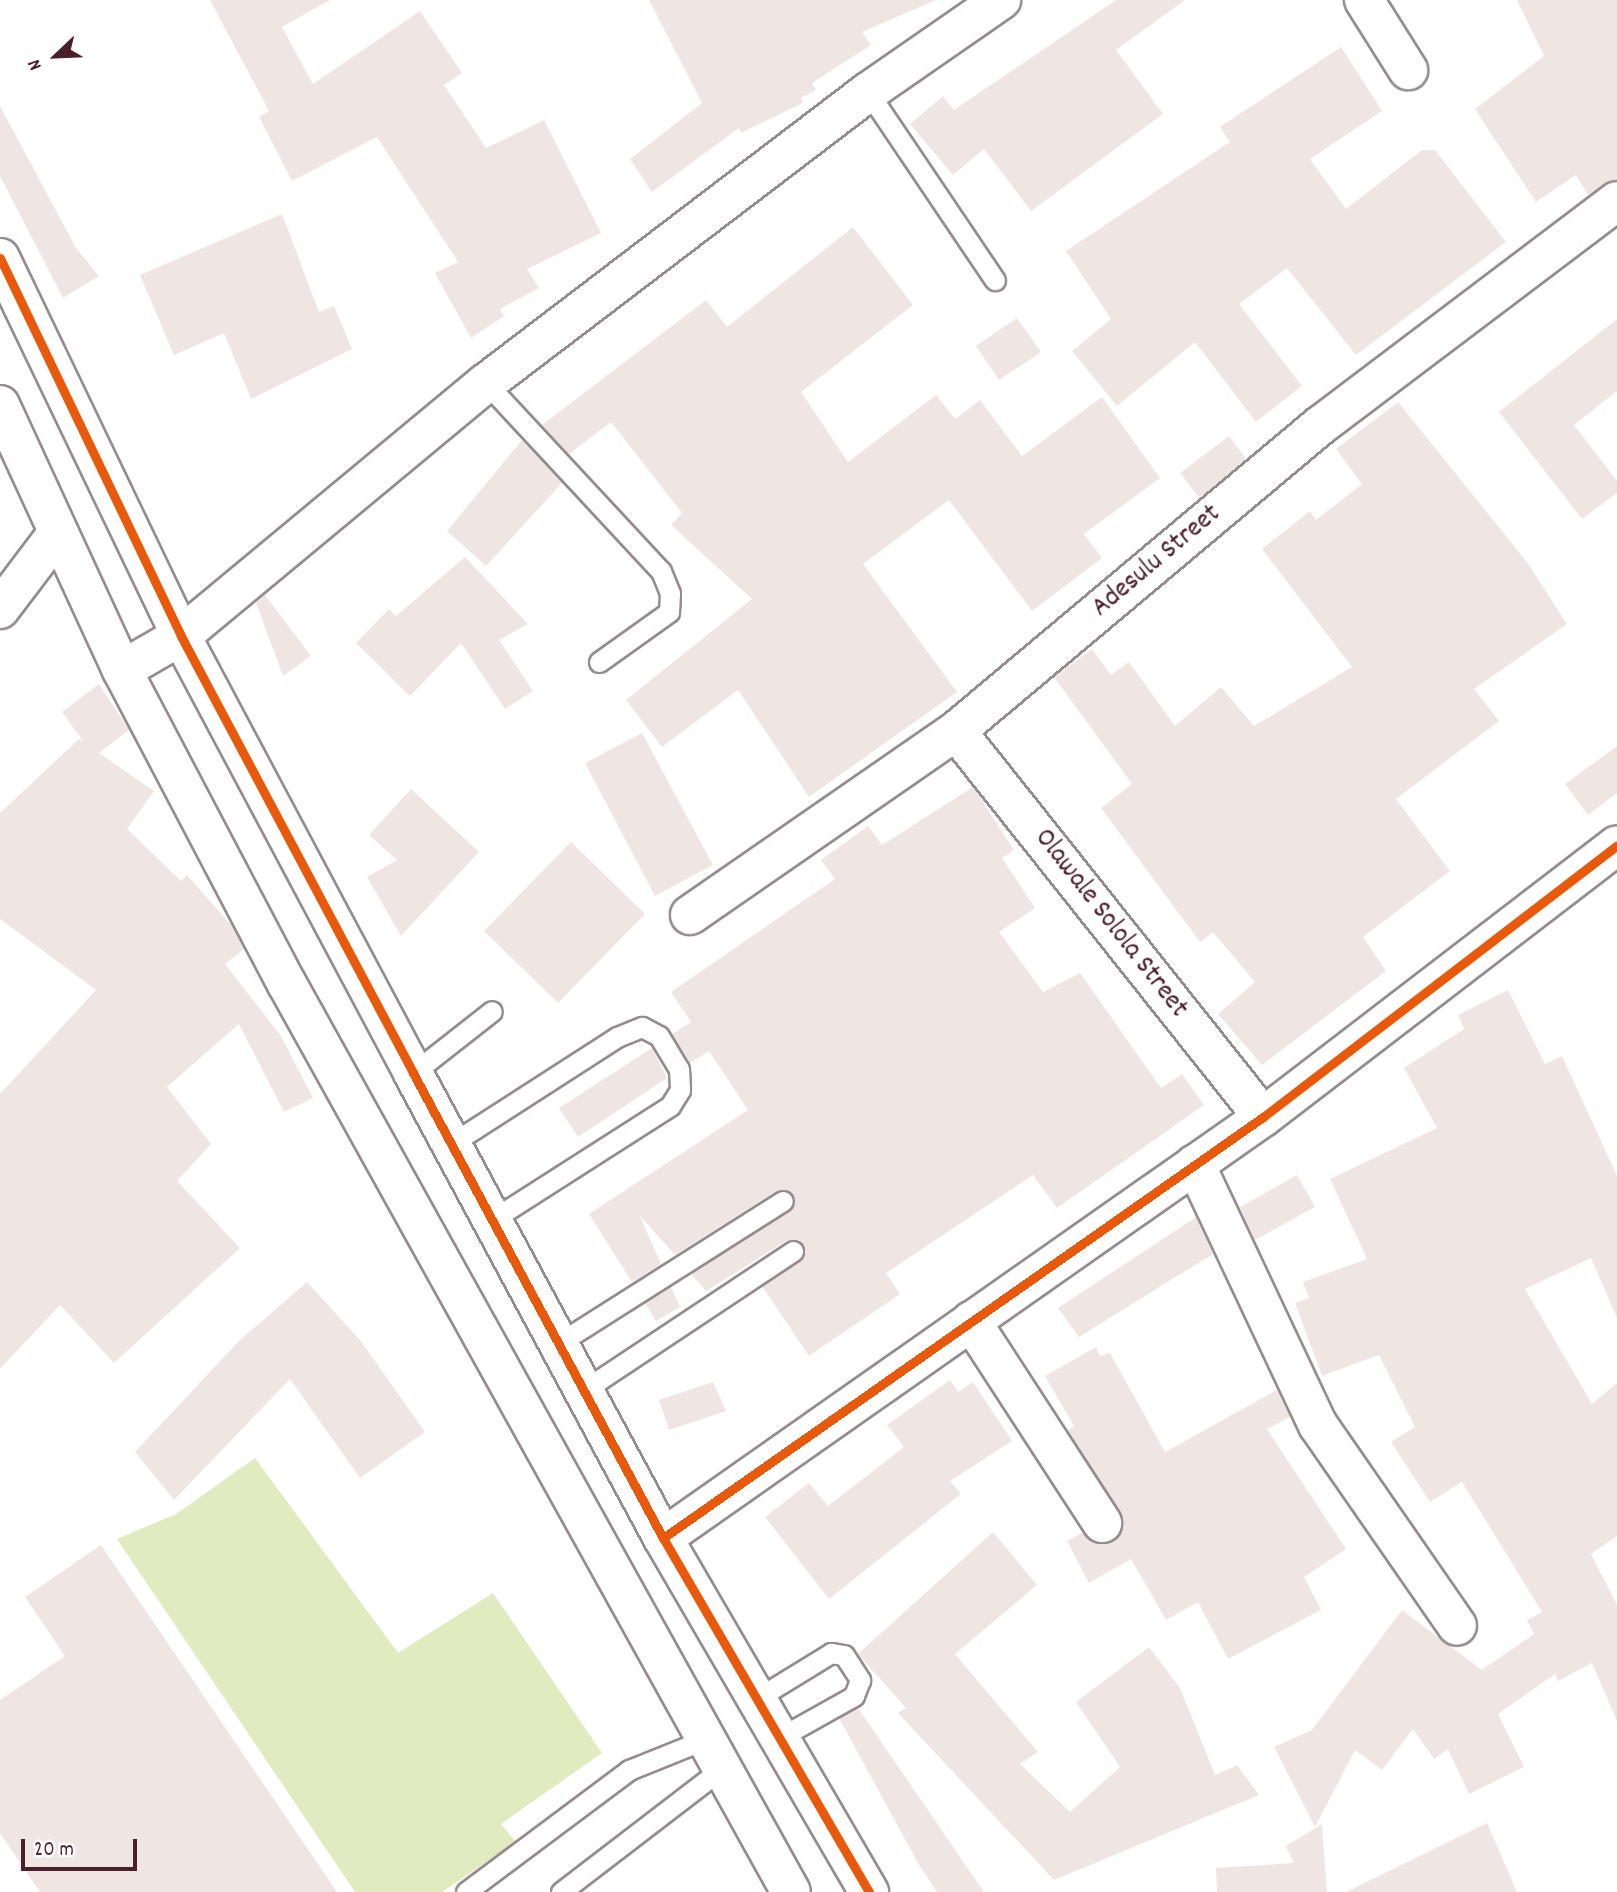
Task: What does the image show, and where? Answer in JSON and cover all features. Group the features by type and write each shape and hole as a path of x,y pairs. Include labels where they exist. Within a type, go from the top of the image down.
{"street":[{"path":"122,670 181,636 486,383 869,92 1001,0"},
{"path":"1364,0 1408,70"},
{"name":"Adesulu Street","path":"690,915 956,731 1321,425 1617,201"},
{"path":"0,258 181,636 412,1073 454,1142 663,1538 869,1892"},
{"path":"0,405 56,535 122,670 287,984 791,1892"},
{"path":"0,609 56,535"},
{"name":"Olawale Solola Street","path":"956,731 1263,1117"},
{"path":"663,1538 1263,1117 1617,845"},
{"path":"1195,1164 1318,1425 1457,1626"},
{"path":"971,1321 1102,1523"}],"lane":[{"path":"869,92 995,280"},
{"path":"486,383 661,571 670,593 670,612 599,662"},
{"path":"412,1073 492,1011"},
{"path":"454,1142 617,1037 642,1027 659,1036 679,1069 680,1090 670,1106 495,1219"},
{"path":"559,1343 783,1201"},
{"path":"584,1390 793,1251"},
{"path":"756,1699 831,1653 844,1655 860,1680 853,1696 779,1738"},
{"path":"466,1892 629,1770 715,1752"},
{"path":"561,1892 715,1752"}],"green space":[{"path":"255,1458 398,1653 493,1593 602,1753 501,1824 516,1842 442,1892 355,1892 117,1539 176,1514"}],"building":[{"path":"210,0 330,0 282,27 313,84 420,11 462,73 444,85 486,148 544,120 601,233 527,269 539,288 500,309 504,316 471,338 435,273 458,262 377,137 292,181 259,117 269,111"},
{"path":"649,0 936,0 862,32 871,45 812,83 816,90 801,98 803,103 741,133 739,128 652,192 630,159 702,103"},
{"path":"1116,0 1185,0 1116,50 1163,114 1031,211 984,149 953,175 910,124 943,96 954,110"},
{"path":"1517,0 1617,0 1617,180 1588,195 1576,175 1536,202 1475,109 1544,56"},
{"path":"1341,47 1382,111 1310,159 1346,209 1422,150 1435,150 1506,242 1356,355 1287,268 1239,304 1302,386 1256,422 1195,342 1117,406 1072,351 1111,319 1066,251 1230,142 1220,127"},
{"path":"0,106 76,248 99,276 63,298 0,176"},
{"path":"282,214 319,312 334,306 352,349 251,399 224,333 174,355 140,275"},
{"path":"853,227 913,305 801,392 848,462 936,395 955,419 980,400 1022,456 1102,397 1160,478 1084,534 1102,558 1032,611 949,500 863,564 957,692 809,797 738,690 662,747 626,700 752,599 671,525 682,513 611,422 569,454 542,425 706,300 727,327"},
{"path":"1017,318 1041,352 999,380 976,346"},
{"path":"1617,319 1617,391 1574,425 1617,481 1617,493 1582,519 1499,412"},
{"path":"1398,402 1527,562 1567,624 1474,689 1499,721 1396,799 1450,871 1363,937 1386,971 1262,1065 1218,1014 1255,982 1213,932 1200,942 1101,808 1132,784 1054,677 1092,649 1111,675 1129,662 1175,726 1221,687 1254,726 1352,667 1262,549 1310,511 1316,520 1362,484 1336,449"},
{"path":"1229,436 1246,459 1199,498 1180,473"},
{"path":"522,440 562,483 486,566 447,531"},
{"path":"465,557 528,624 499,640 533,691 505,709 461,643 410,696 356,643 389,609 396,616"},
{"path":"265,595 311,656 283,676 256,603"},
{"path":"99,684 129,730 99,753 154,791 127,829 181,881 187,875 232,926 244,949 225,964 281,1036 313,1098 284,1112 239,1024 167,1087 211,1144 177,1181 240,1248 114,1363 60,1305 0,1369 0,1094 96,990 0,919 0,813 79,739 84,742 62,712"},
{"path":"642,733 713,865 655,896 585,763"},
{"path":"1617,746 1617,793 1588,815 1565,784"},
{"path":"973,787 1014,850 1002,858 1035,908 999,932 1043,992 1080,973 1161,1088 1182,1074 1204,1105 1057,1208 1033,1175 886,1273 900,1294 809,1356 762,1286 804,1257 799,1240 786,1241 706,1291 691,1274 790,1211 795,1200 788,1190 776,1191 675,1255 640,1216 661,1264 632,1282 589,1214 748,1110 709,1051 690,1063 672,1034 691,1022 671,992 835,879 821,860 868,826 882,845"},
{"path":"411,789 479,852 401,936 367,877 397,860 369,835"},
{"path":"571,842 645,914 558,1003 484,931"},
{"path":"1508,990 1545,1064 1562,1056 1617,1176 1617,1318 1591,1258 1525,1289 1592,1404 1617,1383 1617,1536 1591,1554 1617,1605 1617,1721 1592,1663 1558,1681 1555,1674 1498,1714 1524,1767 1469,1794 1448,1749 1434,1759 1413,1729 1382,1770 1355,1750 1315,1827 1274,1747 1312,1730 1402,1610 1482,1670 1534,1634 1527,1620 1542,1612 1462,1482 1430,1502 1391,1442 1415,1427 1379,1355 1322,1376 1295,1303 1309,1298 1303,1282 1367,1259 1330,1179 1437,1128 1404,1068 1464,1029 1458,1015"},
{"path":"652,1048 667,1078 578,1137 559,1108"},
{"path":"1297,1175 1315,1207 1255,1240 1240,1207"},
{"path":"1196,1217 1213,1254 1079,1337 1058,1308"},
{"path":"307,1282 360,1340 425,1432 360,1478 290,1379 174,1500 135,1452 238,1342"},
{"path":"671,1287 680,1307 656,1321 645,1303"},
{"path":"1096,1347 1100,1356 1110,1353 1165,1452 1277,1390 1290,1417 1267,1429 1346,1549 1304,1577 1321,1610 1228,1659 1198,1602 1166,1620 1131,1559 1089,1583 1067,1541 1082,1533 1093,1543 1113,1542 1124,1521 1068,1430 1074,1426 1045,1376"},
{"path":"950,1380 958,1392 973,1382 1012,1441 950,1481 961,1494 829,1599 765,1517 809,1483 828,1506 904,1447 887,1425"},
{"path":"713,1382 726,1411 669,1430 659,1400"},
{"path":"993,1532 1037,1585 955,1654 1038,1752 1020,1764 1070,1812 1120,1767 1076,1702 1149,1647 1180,1688 1215,1775 1237,1765 1259,1795 1054,1880 898,1713 906,1708 858,1654"},
{"path":"101,1545 337,1892 40,1892 0,1833 0,1700 65,1656 25,1597"},
{"path":"858,1708 984,1892 937,1892 919,1865 839,1718"},
{"path":"1487,1823 1517,1892 1346,1892"},
{"path":"1322,1824 1327,1892 1217,1892 1216,1868 1294,1863 1286,1846"}],"cycle path":[{"path":"0,258 181,636 413,1073 663,1538 869,1892"},
{"path":"663,1538 1263,1117 1617,845"}]}
